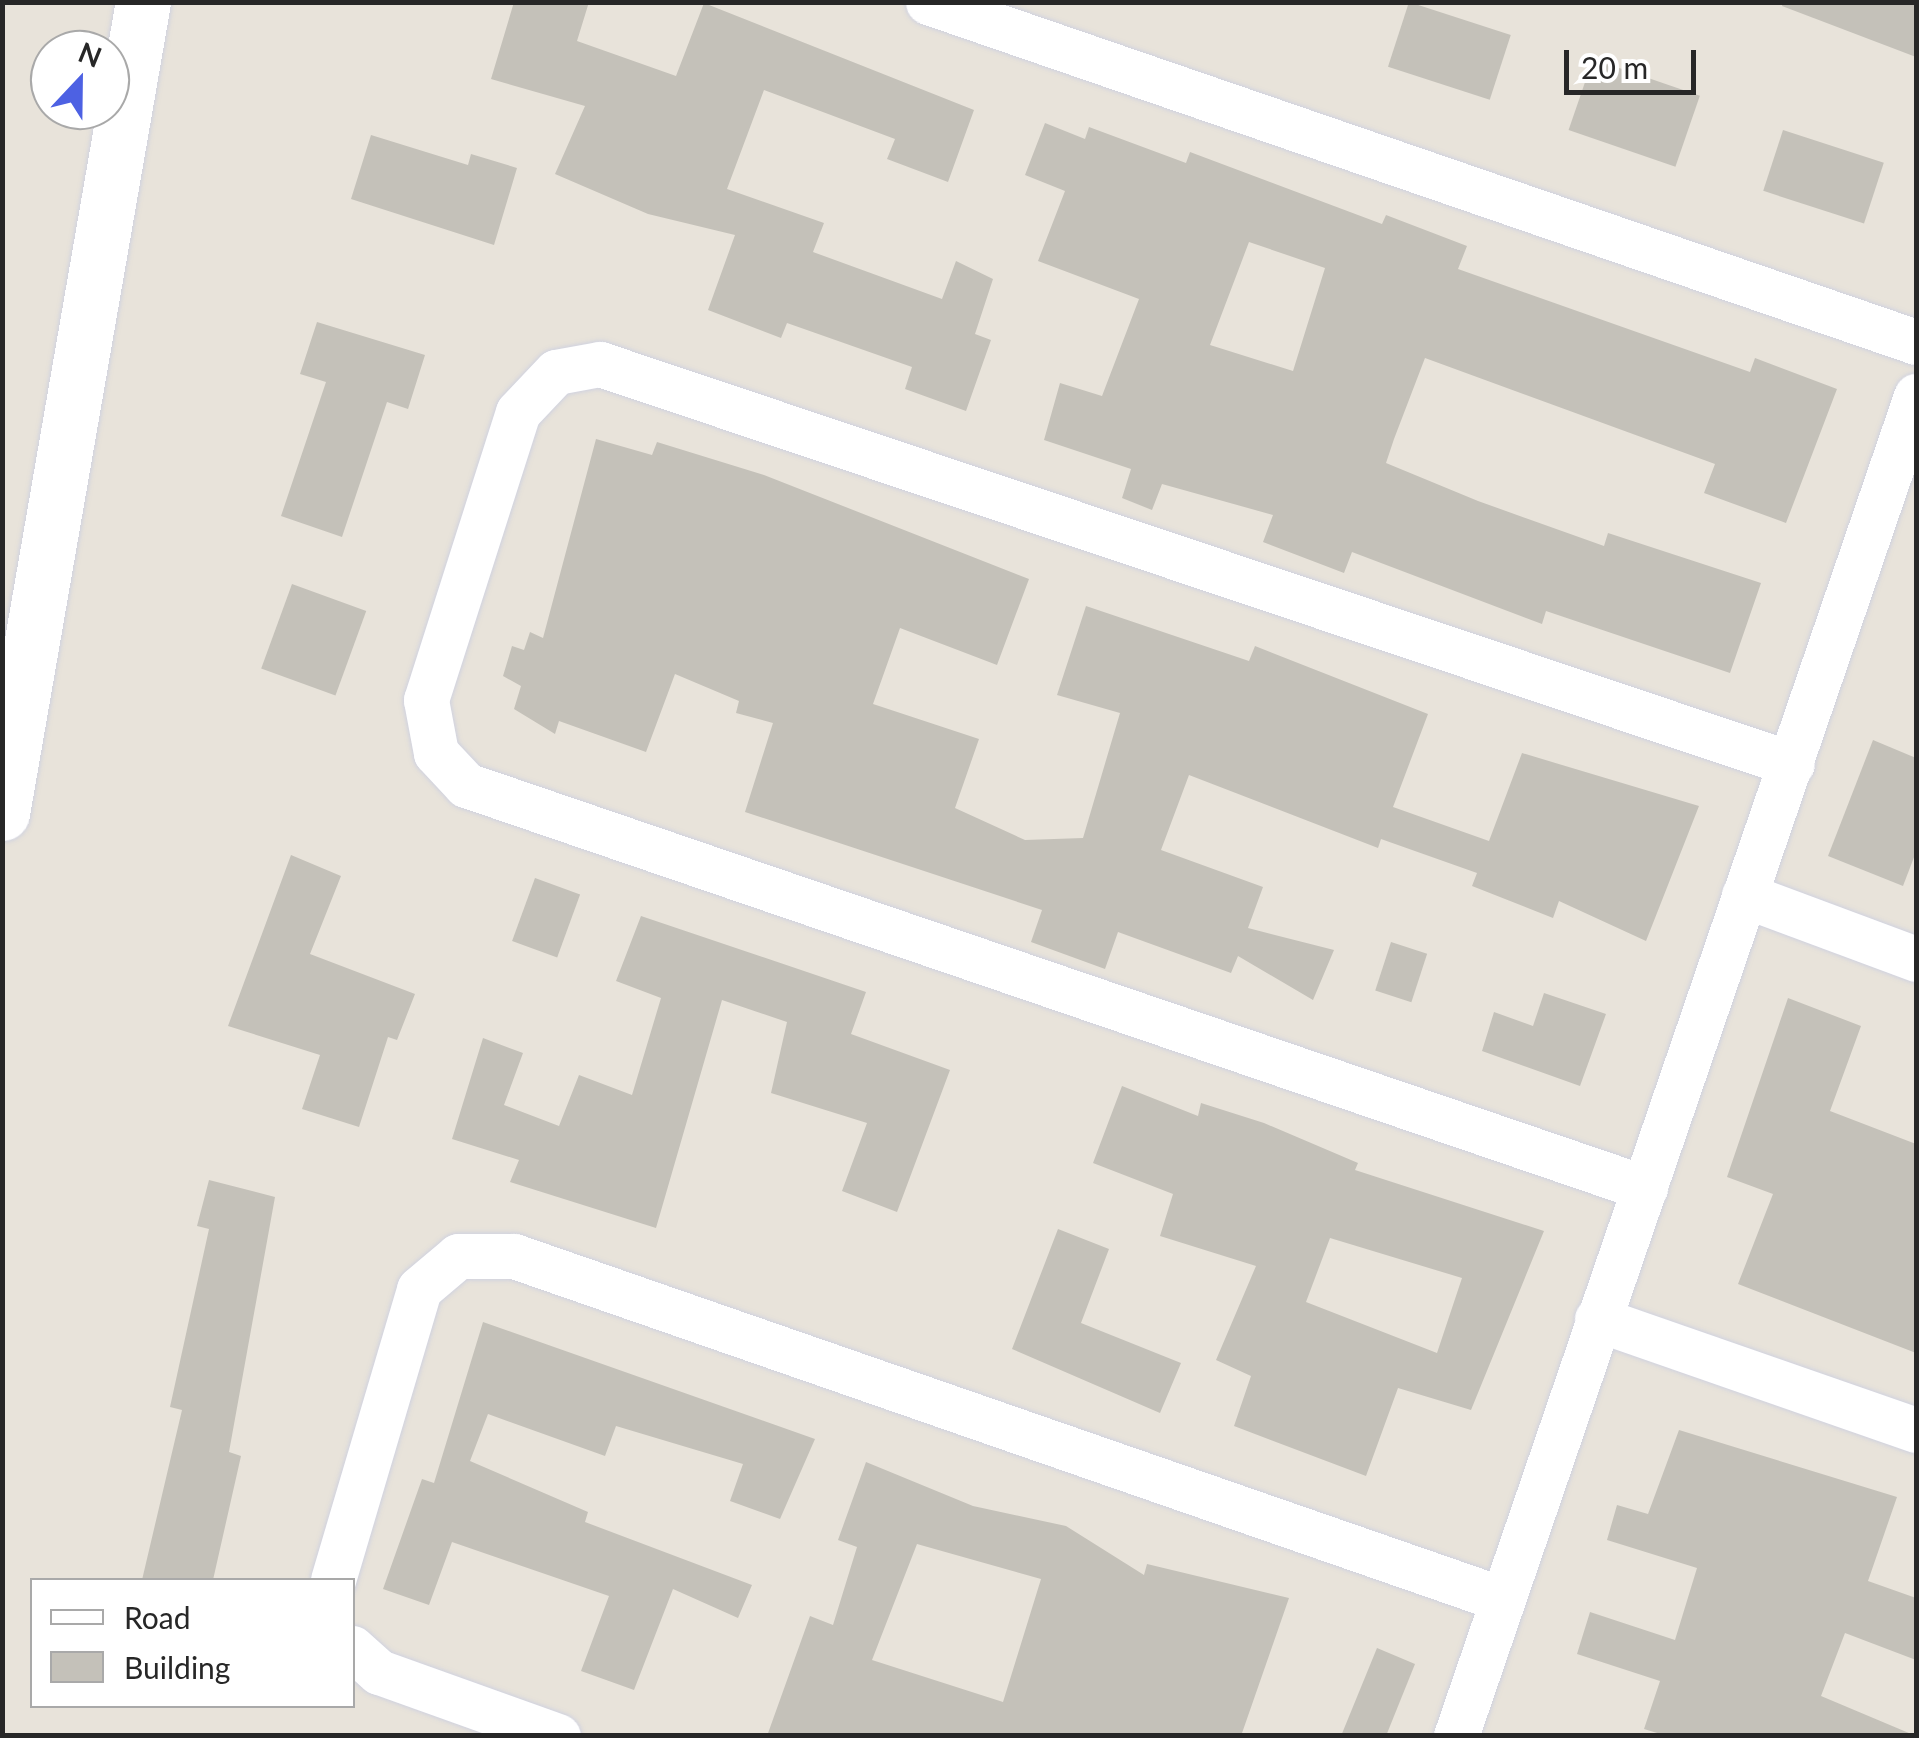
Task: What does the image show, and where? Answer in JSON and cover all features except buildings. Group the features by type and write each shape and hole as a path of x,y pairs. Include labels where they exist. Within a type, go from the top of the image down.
{"street":[{"path":"2,813 144,2"},
{"path":"928,2 1916,342"},
{"path":"1645,1188 466,785 436,753 426,700 518,412 556,372 600,364 1792,764"},
{"path":"1456,1736 1744,896 1899,493 1916,396"},
{"path":"1744,896 1916,958"},
{"path":"333,1578 419,1289 458,1256 514,1256 1502,1599"},
{"path":"1597,1319 1916,1430"},
{"path":"355,1651 379,1672 558,1736"}]}
